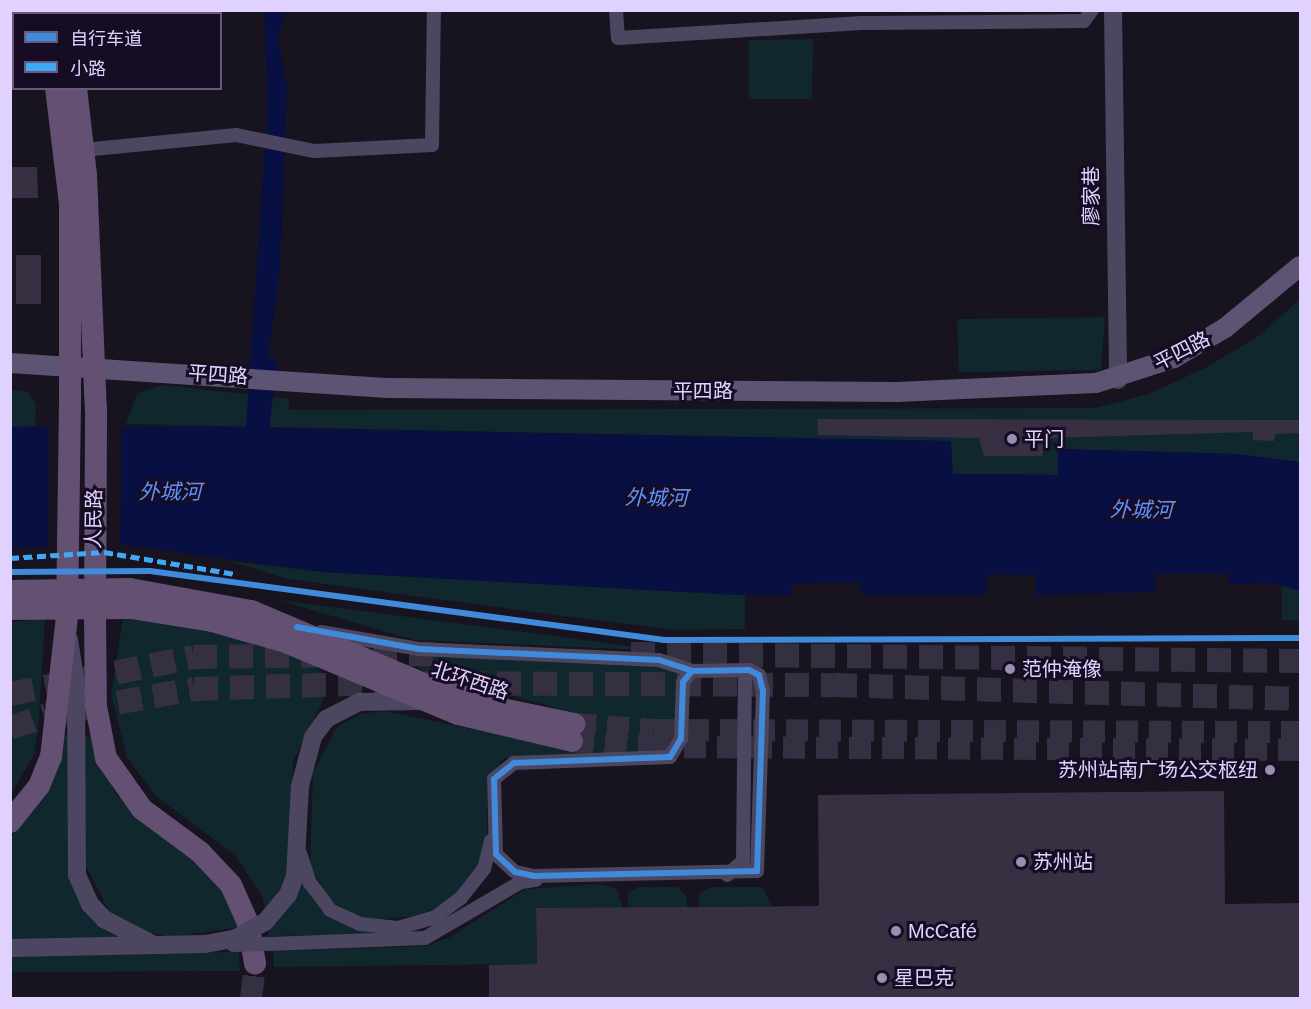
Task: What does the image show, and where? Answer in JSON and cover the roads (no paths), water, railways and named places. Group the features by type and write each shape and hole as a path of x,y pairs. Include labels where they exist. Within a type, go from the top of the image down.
{"main road":[{"name":"人民路","path":"56,90 69,196 82,366 96,409 96,706 106,758 142,809 200,852 231,885 248,923 255,963"},
{"name":"人民路","path":"10,822 39,786 51,757 67,621 70,408 82,366 83,150 76,90"},
{"name":"平四路","path":"10,363 388,388 897,392 1118,380 1174,358 1225,328 1300,266"},
{"name":"北环西路","path":"10,591 130,589 251,611 297,627 426,685 573,733 494,724 422,701 286,642 212,621 131,608 10,609"}],"street":[{"path":"83,150 236,135 314,151 432,145 434,10"},
{"path":"616,10 618,38 866,23 1084,21 1092,10"},
{"name":"廖家巷","path":"1113,10 1118,380"},
{"path":"67,621 76,685 77,875 90,904 104,919 154,945"},
{"path":"10,948 205,945 234,942 269,944 425,938 521,882 559,878 752,874 761,863 763,687 756,673 745,670 692,671 659,660 393,647 297,627"},
{"path":"298,845 310,883 330,910 360,924 398,928 434,918 461,898 487,863 492,830 494,779 514,763 654,760 675,753 681,739 683,682 692,671"},
{"path":"234,942 265,922 292,886 298,845 304,759 327,719 360,702 422,701"},
{"path":"492,830 496,854 507,867 559,878"}],"water":[{"name":"外城河","path":"264,11 285,11 278,40 287,88 280,270 268,357 278,359 269,428 951,441 953,474 1058,475 1058,449 1236,454 1300,462 1300,591 1272,583 1229,584 1229,574 1155,574 1155,592 1036,595 1036,575 987,574 986,595 862,595 860,582 791,584 791,595 739,595 324,572 118,544 11,548 10,427 246,427 268,104"}],"tunnel":[{"path":"10,694 193,657 440,654"},
{"path":"631,654 1300,661"},
{"path":"10,728 47,715 194,689 387,683"},
{"path":"425,683 833,685 1300,699"},
{"path":"574,724 654,730 1300,732"},
{"path":"572,741 651,747 1300,750"},
{"path":"251,998 255,963"}],"place":[{"name":"平门","path":"1012,439"},
{"name":"范仲淹像","path":"1010,669"},
{"name":"苏州站南广场公交枢纽","path":"1270,770"},
{"name":"苏州站","path":"1021,862"},
{"name":"McCafé","path":"896,931"},
{"name":"星巴克","path":"882,978"}]}
